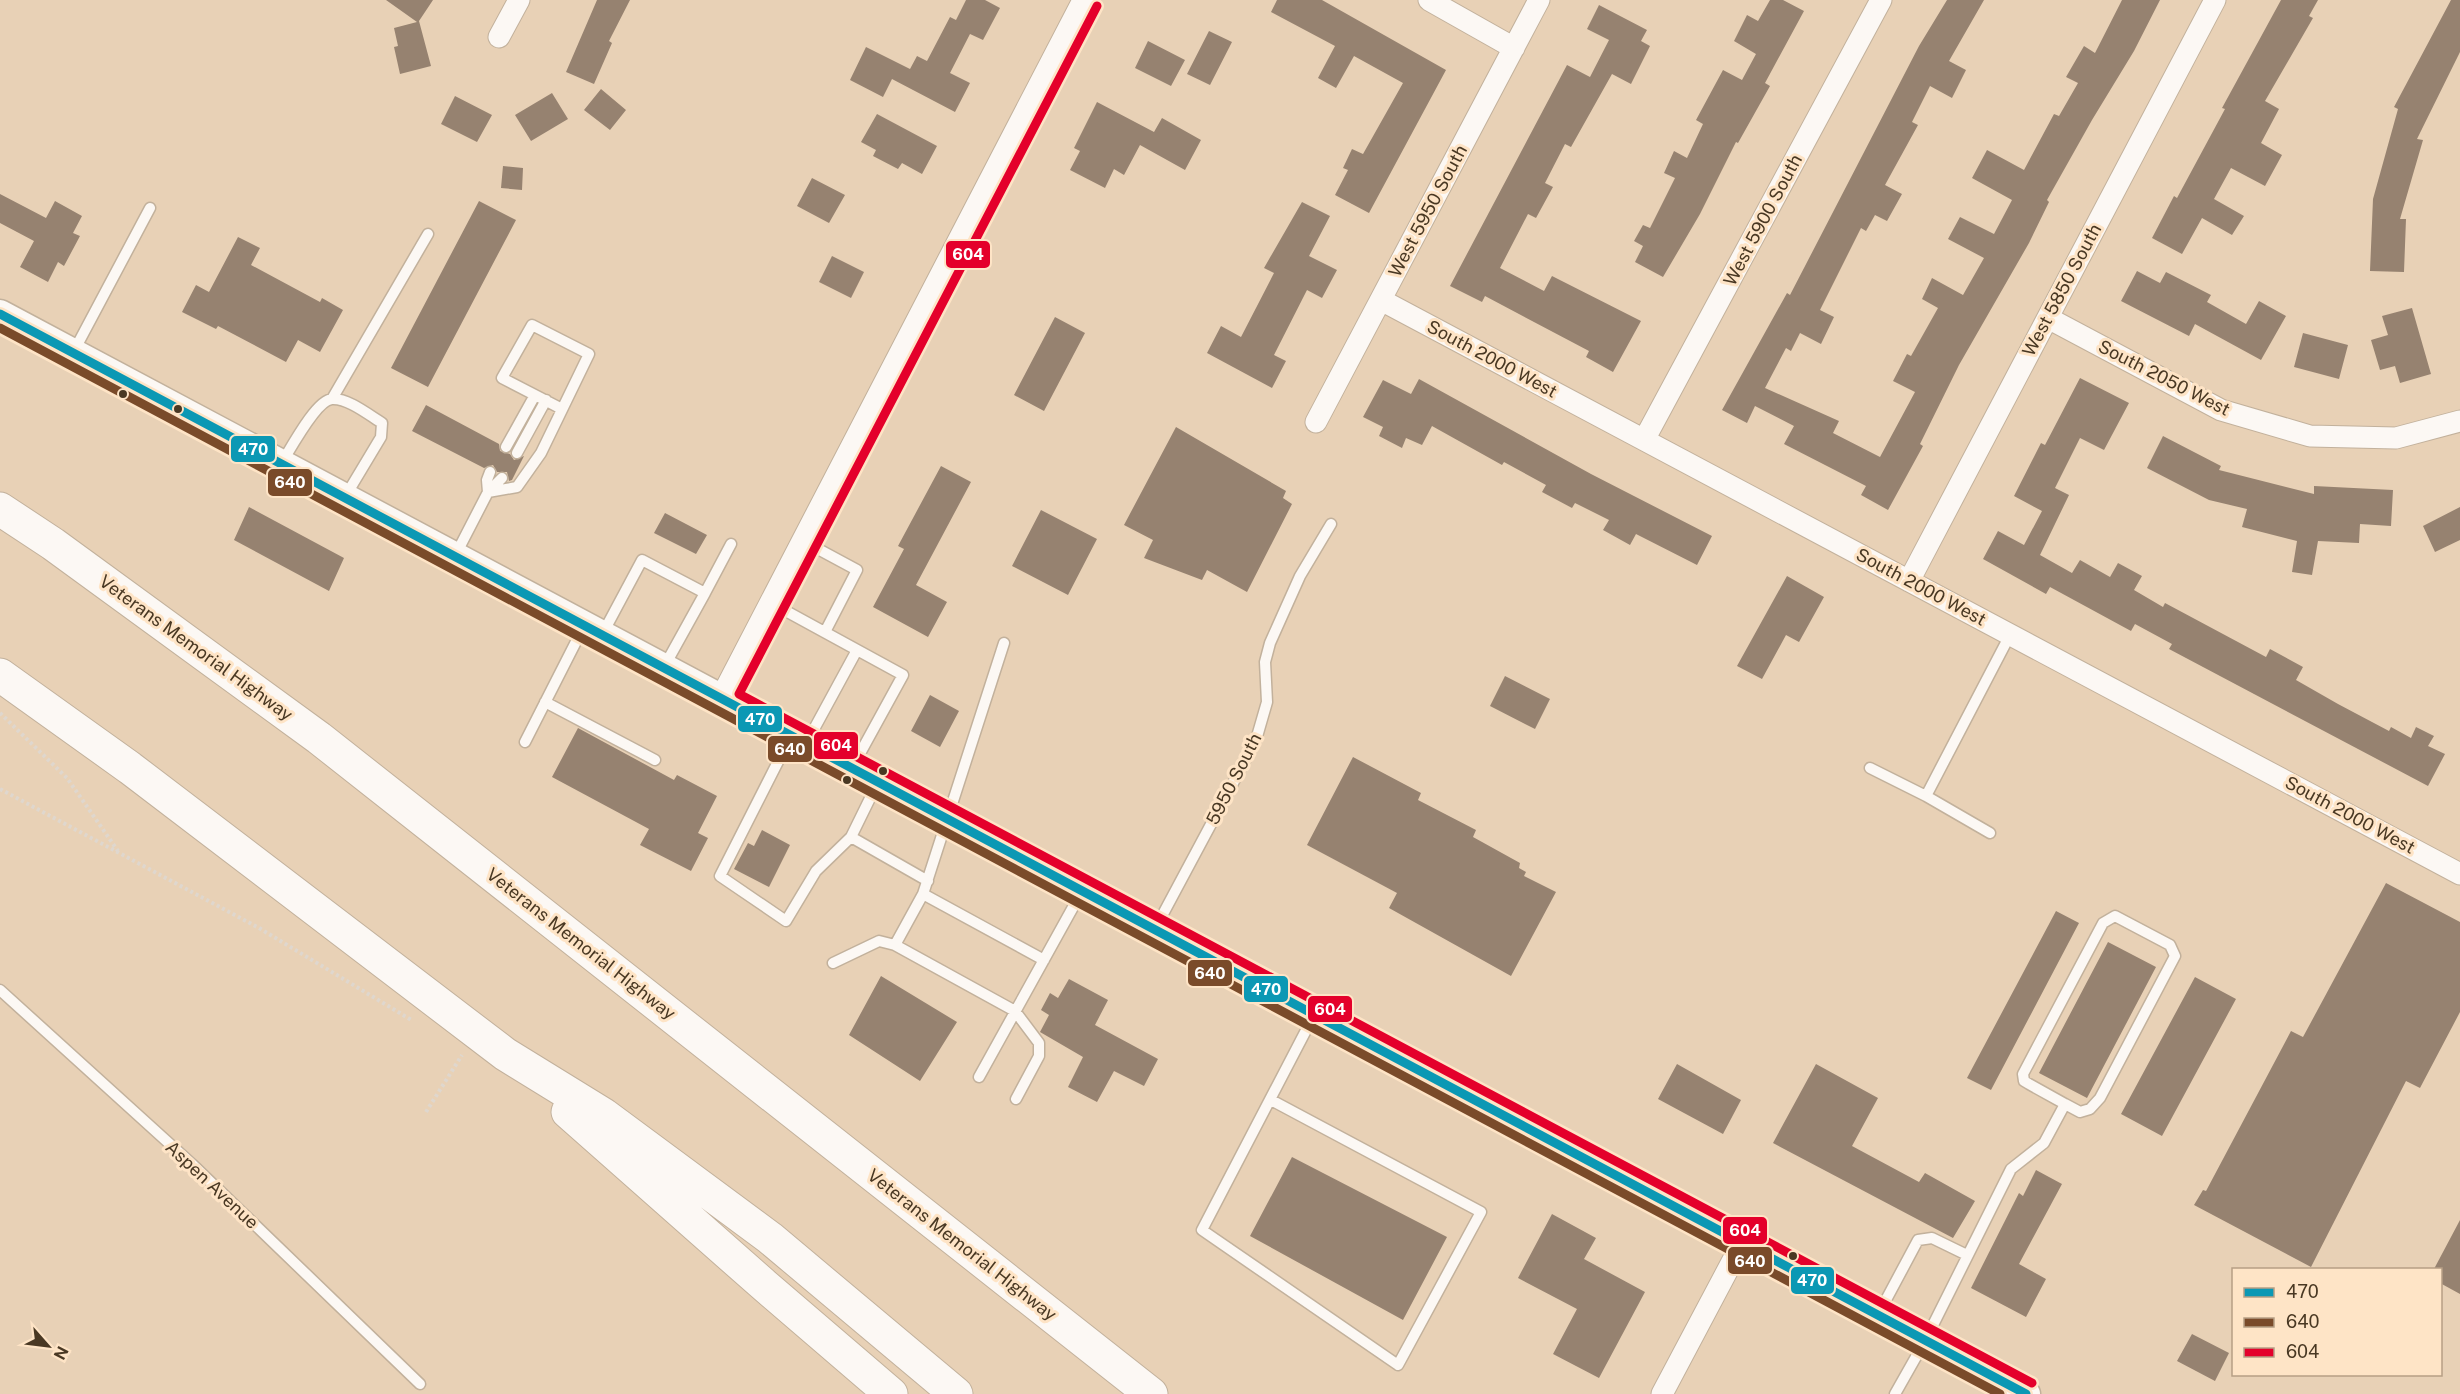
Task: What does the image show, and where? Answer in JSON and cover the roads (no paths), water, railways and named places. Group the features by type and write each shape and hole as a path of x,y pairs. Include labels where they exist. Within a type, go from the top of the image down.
{"highway":[{"name":"Veterans Memorial Highway","path":"0,509 53,544 319,738 1151,1394"},
{"path":"0,675 139,775 505,1054 746,1270 891,1394"},
{"path":"505,1054 604,1115 770,1238 956,1394"}],"main road":[{"path":"0,314 2026,1394"}],"street":[{"path":"499,37 519,0"},
{"path":"723,699 1086,0"},
{"path":"1429,0 1514,48"},
{"name":"West 5950 South","path":"1316,422 1539,0"},
{"name":"West 5900 South","path":"1644,440 1881,0"},
{"name":"West 5850 South","path":"1909,581 2215,0"},
{"name":"South 2000 West","path":"1381,300 2460,874"},
{"name":"South 2050 West","path":"2048,318 2221,410 2310,436 2396,438 2460,422"},
{"path":"1662,1394 1742,1243"}],"lane":[{"path":"73,353 150,208"},
{"path":"281,464 320,404 332,399 428,234"},
{"path":"488,492 517,487 541,453 589,354 532,325 502,378 562,409"},
{"path":"506,447 535,395"},
{"path":"332,399 347,404 382,423 381,437 344,498"},
{"path":"517,453 546,400"},
{"path":"488,492 487,480 490,472"},
{"path":"455,556 488,492 502,478"},
{"name":"5950 South","path":"1155,929 1256,740 1267,702 1265,662 1270,643 1300,576 1331,524"},
{"path":"805,542 857,570 825,632"},
{"path":"664,667 731,544"},
{"path":"525,742 545,702 642,560 705,593"},
{"path":"772,604 903,675 852,768"},
{"path":"1926,796 2010,634"},
{"path":"895,945 928,881 1004,643"},
{"path":"857,650 799,740 720,876 786,921 816,871 851,837 878,782"},
{"path":"545,702 655,760"},
{"path":"1870,768 1926,796 1990,833"},
{"path":"851,837 928,881"},
{"path":"979,1077 1082,891"},
{"path":"923,894 1044,960"},
{"path":"2115,916 2170,945 2175,956 2100,1098 2090,1109 2080,1112 2066,1104 2024,1081 2023,1074 2103,923 2115,916"},
{"path":"833,963 879,941 895,945 1015,1011 1040,1043 1039,1056 1016,1099"},
{"name":"Aspen Avenue","path":"0,990 192,1165 420,1384"},
{"path":"1271,1100 1482,1212 1398,1365 1202,1230 1314,1014"},
{"path":"1895,1394 1925,1341 2011,1169 2044,1143 2066,1104"},
{"path":"1878,1315 1918,1240 1932,1238 1967,1255"}]}
